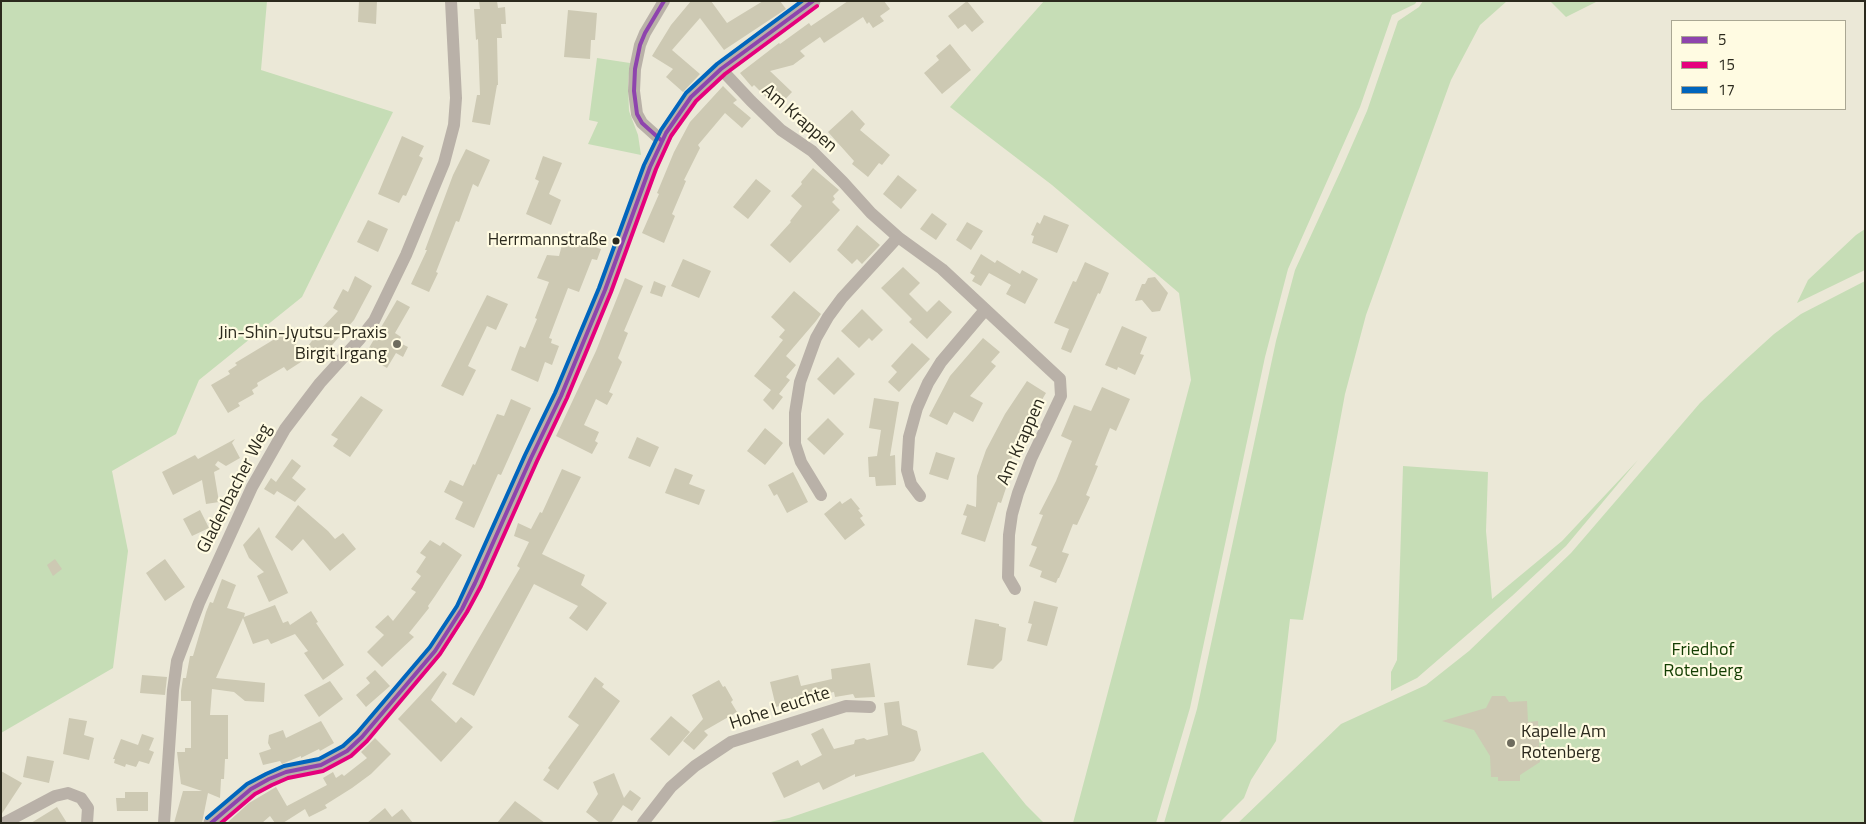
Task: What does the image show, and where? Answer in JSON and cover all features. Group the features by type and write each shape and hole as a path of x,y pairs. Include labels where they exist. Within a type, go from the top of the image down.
{"street":[{"name":"Gladenbacher Weg","path":"164,823 173,690 177,661 199,603 252,487 285,429 320,383 374,321 406,255 444,163 454,125 456,98 451,1"},
{"path":"662,141 642,123 637,114 634,91 635,69 640,45 664,1"},
{"path":"211,823 251,789 269,779 286,772 321,765 347,751 425,663 462,609 561,396 593,319 650,167 676,116 686,102 721,69 813,1"},
{"name":"Am Krappen","path":"721,69 763,113 782,130 812,151 871,213 898,237 942,269 1060,378 1061,396 1031,459 1012,514 1009,535 1008,577 1015,589"},
{"path":"821,495 801,462 796,444 795,413 800,382 816,338 828,317 842,298 898,237"},
{"path":"920,496 910,484 907,470 909,436 917,408 940,362 985,310"},
{"name":"Hohe Leuchte","path":"643,823 671,787 695,766 731,742 846,706 870,707"},
{"path":"4,823 55,796 68,794 81,798 88,808 87,823"}],"green space":[{"path":"1,1 267,1 261,70 393,112 302,297 199,380 176,434 112,471 128,551 113,668 1,733"},
{"path":"1044,1 1417,1 1415,4 1392,15 1360,107 1288,269 1265,357 1190,708 1156,823 1073,823 1191,380 1179,293 1052,185 950,107"},
{"path":"1423,1 1507,1 1480,25 1451,80 1366,315 1345,394 1303,620 1290,619 1276,741 1251,780 1244,798 1219,823 1164,823 1197,709 1276,341 1295,270 1367,111 1398,21 1419,7"},
{"path":"1550,1 1598,1 1566,17"},
{"path":"597,58 630,63 628,84 629,111 638,135 641,155 588,144 598,122 589,120"},
{"path":"1865,229 1865,270 1797,303 1808,280 1856,235"},
{"name":"Friedhof Rotenberg","path":"1865,281 1865,823 1238,823 1341,724 1426,685 1469,651 1571,553 1700,403 1742,363 1774,334 1801,314"},
{"path":"1638,460 1566,546 1512,596 1417,678 1391,691 1391,672 1397,660 1403,466 1488,472 1486,531 1492,599 1562,541"},
{"path":"983,752 1026,805 1044,823 765,823 789,818"}],"building":[{"path":"359,1 377,1 376,24 358,22"},
{"path":"479,1 497,1 498,8 505,7 506,24 501,24 502,38 497,38 498,85 490,125 472,122 477,95 480,95 478,39 476,40 474,9 480,9"},
{"path":"691,1 711,1 727,23 763,1 780,1 786,9 724,50 700,18 672,50 700,74 683,92 666,77 673,69 652,56 671,25"},
{"path":"848,1 884,1 890,9 880,16 884,21 873,28 869,22 867,24 863,17 824,43 820,37 800,51 805,56 793,65 770,71 792,92 777,108 754,85 752,87 740,73 809,23 811,26"},
{"path":"967,1 984,22 972,32 965,24 958,29 948,16"},
{"path":"568,10 597,13 595,40 591,40 590,59 564,57"},
{"path":"950,44 971,70 942,94 924,73 939,60 936,56"},
{"path":"723,86 737,100 733,103 751,118 742,128 725,113 698,145 700,148 684,180 686,181 672,214 675,216 664,243 642,233 674,152 690,122"},
{"path":"852,110 865,124 860,130 890,155 882,165 879,163 868,177 852,164 854,161 828,132"},
{"path":"402,136 424,146 419,156 423,158 406,196 403,195 399,203 378,194"},
{"path":"466,149 490,160 478,187 473,184 459,222 456,221 436,272 438,273 429,292 411,284 427,250 425,250 453,175"},
{"path":"543,156 562,163 549,194 561,200 551,225 526,214 539,181 535,179"},
{"path":"813,168 839,190 833,196 835,199 832,202 840,210 790,263 770,245 791,222 802,206 791,196"},
{"path":"898,175 917,190 901,209 883,194"},
{"path":"756,179 771,191 748,219 733,207"},
{"path":"932,213 947,224 936,240 920,229"},
{"path":"1044,215 1069,225 1057,253 1032,243 1034,236 1031,235 1037,222 1040,224"},
{"path":"368,220 388,229 378,252 357,242"},
{"path":"967,222 983,231 971,250 956,240"},
{"path":"857,225 880,245 862,264 857,259 852,264 837,250"},
{"path":"565,234 584,239 583,243 601,249 597,260 592,259 579,292 568,288 549,338 552,339 551,343 559,346 552,365 545,362 538,382 511,370 520,346 525,348 549,282 537,278 547,255 559,256"},
{"path":"981,254 995,263 997,260 1020,274 1022,270 1038,279 1025,304 1006,294 1011,285 989,273 981,286 972,281 975,276 970,273"},
{"path":"683,259 711,271 699,298 671,286"},
{"path":"1085,262 1109,273 1071,353 1061,349 1069,329 1054,323 1073,281 1076,282"},
{"path":"903,267 920,283 909,294 927,312 939,300 952,312 927,339 909,322 912,319 881,288"},
{"path":"355,276 372,286 354,320 326,352 321,349 287,371 284,367 257,383 258,386 252,390 254,394 238,403 240,406 228,413 211,385 230,374 228,371 237,365 235,363 288,331 302,354 320,330 338,311 333,308 343,289 348,292"},
{"path":"1155,277 1168,293 1160,311 1152,312 1142,300 1135,301 1142,284 1145,284 1148,278"},
{"path":"625,278 643,286 624,331 628,333 618,358 622,362 609,392 613,394 607,405 596,399 584,425 599,432 595,441 598,443 592,454 556,436 596,351"},
{"path":"654,281 666,286 662,297 650,293"},
{"path":"794,291 821,314 786,356 796,365 786,377 790,380 779,394 783,397 773,410 763,400 771,390 754,376 783,340 779,337 785,330 771,317"},
{"path":"487,295 508,304 496,330 487,326 468,366 476,370 463,396 441,386"},
{"path":"397,300 410,307 395,333 401,337 398,342 408,347 403,357 396,353 387,368 373,360 374,358 366,353"},
{"path":"862,309 883,330 872,341 869,338 859,348 841,331"},
{"path":"1122,326 1147,337 1140,354 1144,355 1135,375 1118,367 1117,370 1105,365"},
{"path":"983,338 1000,352 991,362 996,366 970,396 983,403 973,422 954,412 947,425 929,416 950,376"},
{"path":"912,343 930,359 899,392 888,382 897,372 891,366"},
{"path":"838,357 855,374 834,395 817,379"},
{"path":"1027,381 1046,393 1040,403 1043,404 1033,418 1005,471 1011,473 1001,503 998,502 985,542 961,534 967,516 963,515 967,504 976,507 977,476 986,450 1005,414"},
{"path":"1102,387 1130,399 1116,431 1110,428 1095,465 1098,466 1086,495 1090,497 1077,525 1073,524 1062,552 1069,554 1056,583 1040,577 1042,571 1029,566 1037,547 1031,545 1043,515 1039,514 1056,481 1072,441 1061,436 1074,405 1091,411"},
{"path":"361,396 383,410 350,457 333,446 338,439 331,435"},
{"path":"874,398 899,402 890,456 895,455 896,485 876,486 875,477 869,477 868,457 877,456 881,430 869,428"},
{"path":"511,399 531,408 501,475 498,474 474,528 455,519 463,502 444,492 450,480 463,486 473,464 475,465 497,414 504,416"},
{"path":"828,418 844,434 824,455 807,439"},
{"path":"765,428 783,443 765,465 747,451"},
{"path":"637,437 659,447 650,467 628,458"},
{"path":"235,439 232,443 240,458 226,466 218,461 215,465 220,469 214,472 219,502 206,504 202,480 173,495 162,472 195,455 198,459"},
{"path":"936,452 955,458 948,480 929,474"},
{"path":"292,459 301,466 292,478 306,489 295,502 277,491 274,495 264,489 271,478 276,482"},
{"path":"675,468 693,475 689,484 705,490 699,505 665,493"},
{"path":"562,469 581,477 542,554 585,575 581,585 607,603 587,631 569,618 578,606 534,584 474,696 452,684 520,568 517,566 529,542 514,536 518,523 531,529 540,512 542,513"},
{"path":"793,472 808,502 787,513 777,494 774,496 768,485"},
{"path":"851,498 860,509 858,510 863,516 860,518 865,525 845,540 824,514 840,501 842,504"},
{"path":"298,505 335,539 343,533 356,549 330,571 303,539 292,551 275,537"},
{"path":"200,510 209,528 192,536 183,519"},
{"path":"259,527 289,595 288,593 269,602 257,576 264,572 249,558 243,545"},
{"path":"430,540 440,546 443,542 462,555 428,606 429,608 409,633 414,637 382,667 367,652 384,635 375,627 388,615 393,621 416,592 411,589 421,576 416,572 426,557 420,553"},
{"path":"55,559 62,569 53,576 47,565"},
{"path":"165,559 185,587 165,601 146,573"},
{"path":"222,579 236,585 227,608 245,613 244,617 275,605 283,623 288,621 290,625 311,611 318,622 316,623 344,665 323,680 304,653 308,651 295,634 271,644 268,639 253,644 243,618 216,678 265,683 264,702 245,701 234,692 212,689 210,715 228,715 228,759 225,759 224,779 221,779 220,798 208,793 202,823 174,823 183,791 202,791 181,784 177,752 185,752 185,748 191,748 191,701 181,701 181,691 183,678 186,678 190,656 193,656 206,612 210,602 213,603"},
{"path":"1034,601 1058,607 1047,646 1027,641 1032,624 1028,623"},
{"path":"975,619 999,624 999,626 1006,628 1002,660 993,669 967,665"},
{"path":"870,663 875,697 855,698 853,694 835,697 834,692 804,698 804,700 776,707 770,682 798,675 801,686 832,679 831,669"},
{"path":"375,670 390,686 366,707 356,695 370,683 366,678"},
{"path":"443,671 447,674 431,700 456,723 461,717 473,727 441,762 398,719"},
{"path":"142,675 167,677 165,695 140,693"},
{"path":"595,677 604,684 602,687 620,701 558,790 543,780 550,770 548,768 579,725 568,717"},
{"path":"719,680 733,700 731,702 737,712 704,731 708,735 694,750 683,741 703,719 692,695"},
{"path":"330,681 343,699 319,717 304,695"},
{"name":"Kapelle Am Rotenberg","path":"1492,696 1505,696 1509,702 1527,701 1528,722 1538,721 1540,762 1520,775 1520,781 1498,781 1498,777 1491,777 1490,756 1474,730 1442,721 1486,708"},
{"path":"899,701 902,725 917,731 921,750 914,761 855,777 855,774 823,790 819,782 784,798 772,773 798,760 801,766 822,755 811,734 823,728 834,749 854,744 855,740 864,738 867,740 888,735 884,703"},
{"path":"671,716 690,732 669,756 650,739"},
{"path":"69,718 87,721 84,735 94,738 89,760 63,754"},
{"path":"321,721 334,743 320,751 319,749 301,758 301,756 282,764 280,761 263,765 259,753 271,749 268,743 269,735 283,730 286,738"},
{"path":"142,734 154,738 149,750 154,752 149,764 139,761 136,767 126,764 125,767 114,763 115,759 113,759 121,739 138,745"},
{"path":"375,738 391,754 371,774 325,805 327,808 309,817 305,809 283,823 275,823 270,816 262,823 227,823 249,803 276,787 287,806 327,785 323,778 333,772 336,778 342,774 344,776 367,758 361,752"},
{"path":"27,756 54,761 49,783 23,777"},
{"path":"1,771 22,783 1,815"},
{"path":"614,773 624,798 630,790 641,798 632,811 623,805 611,823 600,823 586,812 598,794 593,782"},
{"path":"125,792 148,792 148,811 117,811 116,798 125,798"},
{"path":"515,801 545,823 497,823"},
{"path":"57,807 67,823 31,823"},
{"path":"385,808 392,817 402,809 413,823 367,823"}],"transit line":[{"name":"5","path":"662,141 642,123 637,114 634,91 635,69 640,45 664,1"},
{"name":"17","path":"207,818 247,784 284,766 319,759 343,746 357,733 430,647 457,606 555,393 599,288 644,165 661,130 686,93 717,64 802,1"},
{"name":"5","path":"211,823 251,789 269,779 286,772 321,765 347,751 362,737 435,651 462,609 475,583 561,396 605,290 650,167 666,133 691,97 721,69 813,1"},
{"name":"15","path":"221,823 255,794 272,785 288,778 323,771 351,756 367,741 440,654 481,586 567,398 611,292 656,169 671,136 696,101 725,74 817,6"}],"place":[{"name":"Herrmannstraße","path":"616,241"},
{"name":"Jin-Shin-Jyutsu-Praxis Birgit Irgang","path":"397,344"},
{"name":"Kapelle Am Rotenberg","path":"1511,743"}]}
